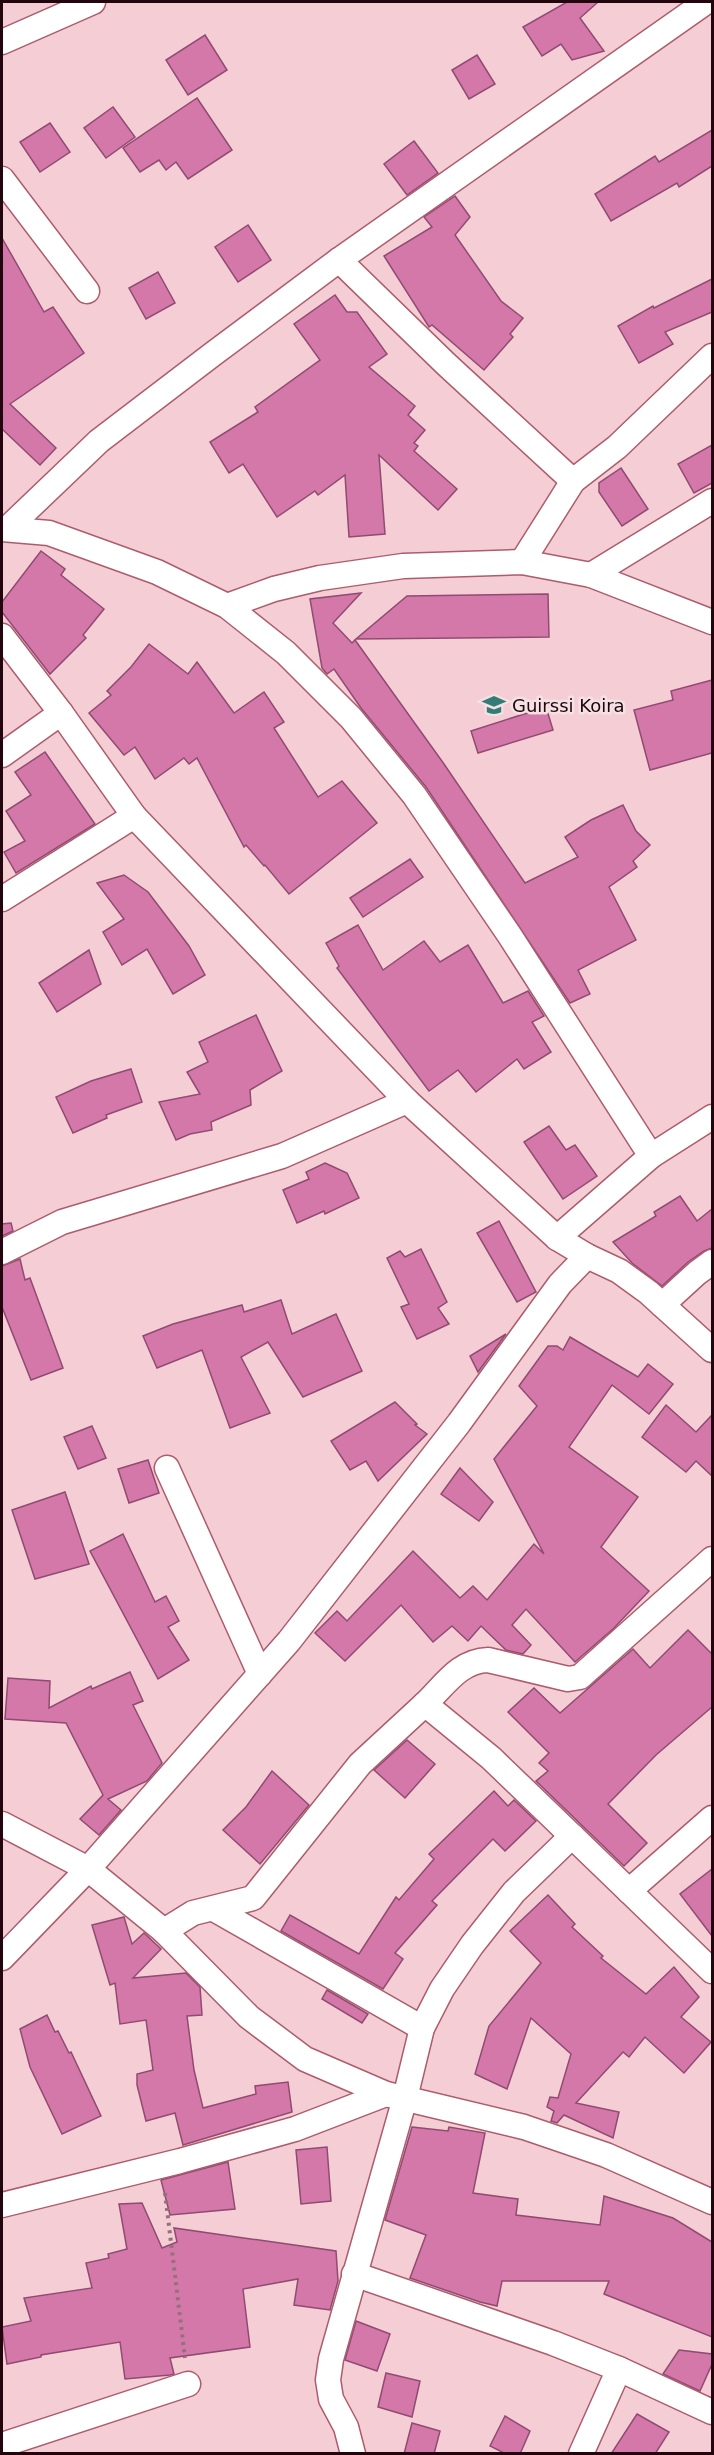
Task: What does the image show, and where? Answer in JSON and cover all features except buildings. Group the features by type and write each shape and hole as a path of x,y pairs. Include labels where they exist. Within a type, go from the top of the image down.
{"street":[{"path":"2,42 93,2"},
{"path":"5,529 99,441 339,260 706,2"},
{"path":"2,178 87,291"},
{"path":"339,260 446,364 573,481"},
{"path":"522,562 573,481 617,447 712,356"},
{"path":"591,574 712,501"},
{"path":"5,529 49,533 157,572 227,606 286,653 351,718 414,795 510,936 651,1156"},
{"path":"227,606 274,589 320,578 403,566 522,562 591,574 712,622"},
{"path":"2,636 134,816 407,1101 557,1238 619,1271 662,1305 712,1350"},
{"path":"2,755 60,713"},
{"path":"2,898 134,816"},
{"path":"2,1252 62,1222 282,1156 407,1101"},
{"path":"557,1238 651,1156 712,1118"},
{"path":"2,1958 88,1869 289,1641 459,1423 560,1284 587,1256"},
{"path":"662,1305 712,1262"},
{"path":"167,1468 260,1674"},
{"path":"164,1931 193,1913 253,1898 360,1764 426,1704 465,1664 475,1660 488,1660 568,1679 579,1677 712,1559"},
{"path":"426,1704 491,1758 712,1971"},
{"path":"629,1891 712,1818"},
{"path":"2,1824 88,1869 164,1931 249,2017 305,2059 395,2096 524,2127 606,2155 712,2202"},
{"path":"354,2454 346,2427 332,2399 328,2380 331,2359 354,2274 395,2096 422,2028 442,1989 472,1945 514,1892 572,1836"},
{"path":"214,1909 422,2028"},
{"path":"2,2205 295,2129 395,2096"},
{"path":"354,2274 553,2343 619,2369 712,2412"},
{"path":"581,2454 619,2369"},
{"path":"2,2445 188,2385"}],"path":[{"path":"162,2165 188,2385"}],"place":[{"name":"Guirssi Koira","path":"494,705"}]}
